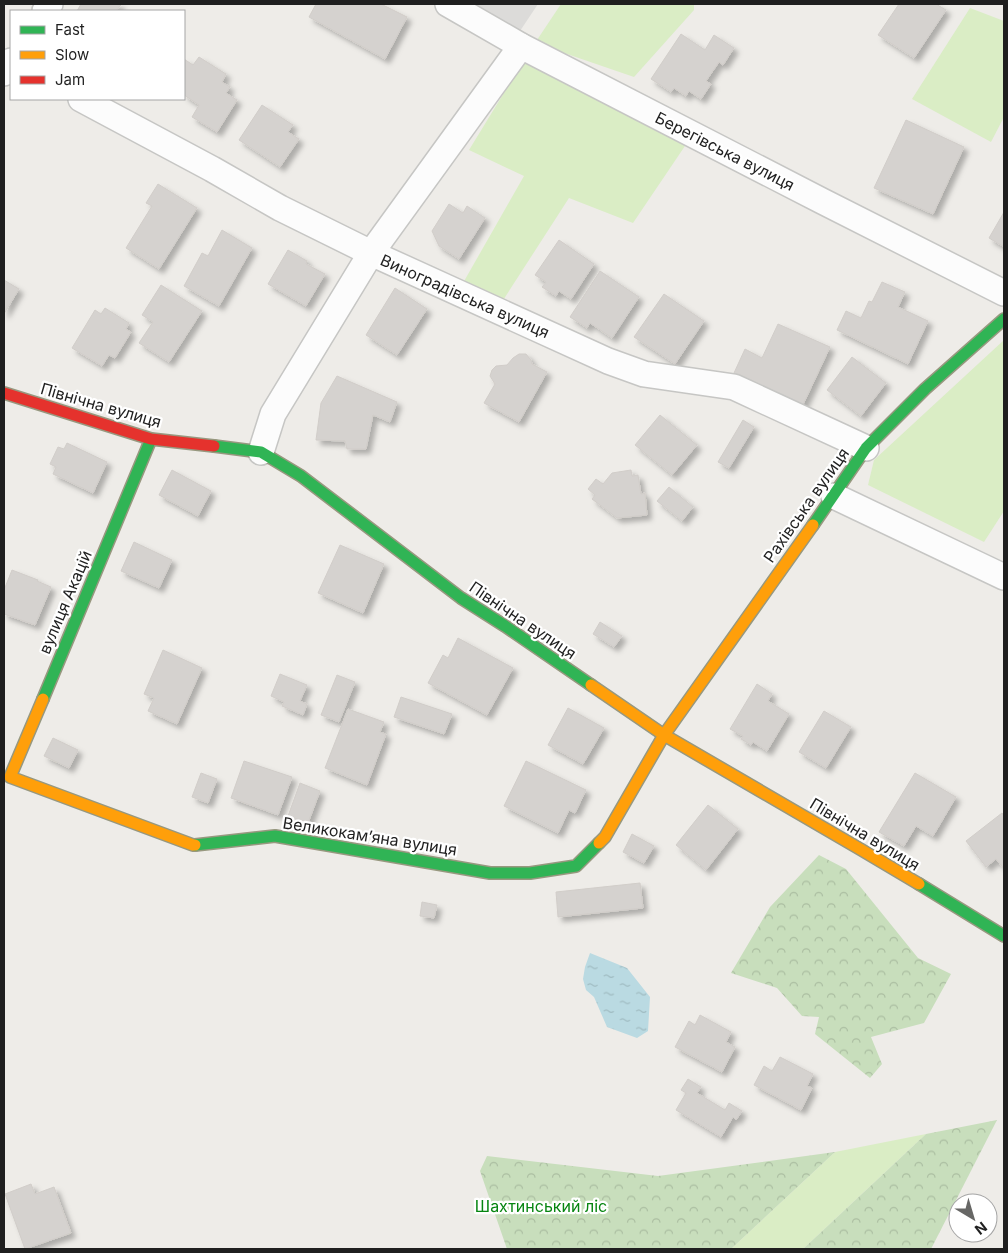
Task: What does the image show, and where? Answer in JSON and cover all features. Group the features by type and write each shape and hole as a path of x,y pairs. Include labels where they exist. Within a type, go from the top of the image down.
{"street":[{"name":"Берегівська вулиця","path":"448,4 521,46 1004,293"},
{"path":"261,452 273,414 371,253 521,46"},
{"name":"Виноградівська вулиця","path":"84,100 280,208 371,253 608,361 644,374 734,387 866,448"},
{"name":"Рахівська вулиця","path":"664,734 834,496 866,448 925,389 1004,320"},
{"name":"Північна вулиця","path":"4,393 151,439 261,452 301,476 461,598 664,734 1004,936"},
{"name":"вулиця Акацій","path":"10,777 151,439"},
{"path":"834,496 1004,577"},
{"name":"Великокамʼяна вулиця","path":"10,777 192,845 275,836 490,872 530,874 576,866 606,837 664,734"}],"shaded area":[{"path":"465,4 538,4 518,34"}],"green space":[{"path":"561,4 694,4 694,10 634,77 535,43"},
{"path":"970,8 1004,21 1004,117 991,142 912,99"},
{"path":"526,57 687,143 633,223 569,198 500,305 463,283 524,176 469,150"},
{"path":"1004,340 1004,511 984,542 868,485 874,460"},
{"path":"819,855 846,869 918,958 951,974 924,1023 871,1037 882,1064 870,1078 815,1034 819,1017 802,1016 777,988 731,973 770,907"},
{"path":"997,1120 960,1193 948,1193 948,1216 931,1249 803,1249 926,1134"},
{"path":"926,1134 803,1249 731,1249 835,1152"},
{"name":"Шахтинський ліс","path":"835,1152 731,1249 507,1249 480,1171 487,1156 658,1176"}],"water":[{"path":"590,953 627,968 650,997 648,1031 637,1038 607,1027 594,997 586,990 583,979"}],"building":[{"path":"81,4 121,5 117,10 78,10"},
{"path":"316,4 381,4 407,17 385,59 309,17"},
{"path":"899,4 936,4 946,10 914,58 878,35"},
{"path":"681,34 705,50 714,35 734,48 723,65 719,62 706,81 711,84 701,99 689,91 686,96 674,88 671,92 651,79"},
{"path":"199,57 226,74 222,82 230,87 226,93 237,100 217,132 192,117 199,105 185,96 185,60 193,65"},
{"path":"262,105 293,125 288,132 299,139 280,167 239,140"},
{"path":"906,120 964,147 933,214 874,188"},
{"path":"158,184 197,208 159,269 126,248 152,206 146,203"},
{"path":"449,204 463,213 467,206 485,218 459,259 439,246 432,231"},
{"path":"1004,212 1004,247 989,238"},
{"path":"222,230 252,248 219,306 184,286 202,253 208,256"},
{"path":"559,240 594,264 571,299 559,291 556,296 542,287 546,282 535,275"},
{"path":"288,250 307,261 306,264 325,274 306,306 268,284"},
{"path":"600,271 639,297 612,338 590,323 587,328 570,317"},
{"path":"4,280 19,289 4,314"},
{"path":"882,282 905,292 898,307 928,321 908,364 837,330 846,311 861,318 869,301 872,302"},
{"path":"161,285 202,311 169,362 139,343 153,322 142,315"},
{"path":"395,288 427,309 397,355 366,335"},
{"path":"664,294 704,321 675,364 634,337"},
{"path":"105,308 129,323 126,329 131,332 115,358 109,355 102,366 72,348 95,310 101,314"},
{"path":"778,324 830,347 800,411 757,391 760,385 734,373 745,349 762,358"},
{"path":"519,354 526,354 532,364 547,372 519,422 484,403 495,384 490,376 492,370 496,366 507,365"},
{"path":"852,357 886,383 861,416 827,390"},
{"path":"337,376 397,402 390,422 373,415 366,449 347,449 345,441 316,440 321,403"},
{"path":"660,415 697,445 672,475 635,445"},
{"path":"743,420 754,427 729,468 718,462"},
{"path":"67,443 107,462 93,493 53,474 56,467 50,464 58,447 64,449"},
{"path":"172,470 211,491 198,516 159,495"},
{"path":"631,470 632,476 638,475 641,494 645,493 647,515 617,518 592,499 595,495 588,489 596,479 603,484 612,473"},
{"path":"669,487 693,507 682,521 657,501"},
{"path":"134,542 172,560 159,588 121,571"},
{"path":"340,545 384,564 363,613 318,593"},
{"path":"12,570 51,587 35,625 4,614 4,590"},
{"path":"600,622 622,636 614,647 593,634"},
{"path":"458,638 513,668 487,715 428,683 443,655 448,658"},
{"path":"163,650 202,668 177,724 148,711 154,698 144,694"},
{"path":"280,674 307,685 300,701 307,704 303,715 282,706 284,702 271,696"},
{"path":"337,675 355,682 339,722 321,715"},
{"path":"757,684 772,694 768,701 789,714 767,751 753,742 751,745 741,739 743,736 730,729"},
{"path":"401,697 452,714 444,734 394,717"},
{"path":"568,708 604,728 583,764 548,745"},
{"path":"348,709 384,722 380,732 386,734 367,785 325,768"},
{"path":"824,711 851,727 826,768 799,752"},
{"path":"53,738 78,750 69,768 44,756"},
{"path":"244,761 292,777 278,815 231,798"},
{"path":"526,761 586,790 575,813 569,810 558,833 504,806"},
{"path":"201,773 217,779 208,803 192,797"},
{"path":"915,773 956,797 933,836 916,826 904,846 879,832"},
{"path":"300,783 320,791 308,823 288,816"},
{"path":"708,805 738,829 706,870 676,845"},
{"path":"1002,813 1004,816 1004,869 996,859 986,867 966,841"},
{"path":"632,834 654,846 644,863 623,852"},
{"path":"640,883 643,908 558,917 556,892"},
{"path":"422,902 437,905 434,918 420,916"},
{"path":"700,1015 731,1032 726,1042 735,1047 722,1072 675,1047 689,1021 695,1025"},
{"path":"780,1057 813,1074 807,1086 812,1088 801,1110 754,1085 764,1066 772,1071"},
{"path":"688,1079 701,1087 697,1093 725,1110 729,1103 742,1111 736,1120 733,1117 721,1137 676,1110 686,1093 681,1090"},
{"path":"31,1184 35,1194 54,1187 71,1233 25,1249 5,1194"}],"traffic: fast":[{"path":"813,525 866,448 925,389 1004,319"},
{"path":"43,699 151,439"},
{"path":"214,446 261,452 301,476 461,598 591,685"},
{"path":"195,845 275,836 490,873 530,873 576,866 599,843"},
{"path":"919,884 1004,936"}],"traffic: slow":[{"path":"599,843 605,837 664,735 813,525"},
{"path":"591,685 664,735 919,884"},
{"path":"43,699 10,777 195,845"}],"traffic: jam":[{"path":"4,393 151,439 214,446"}]}
